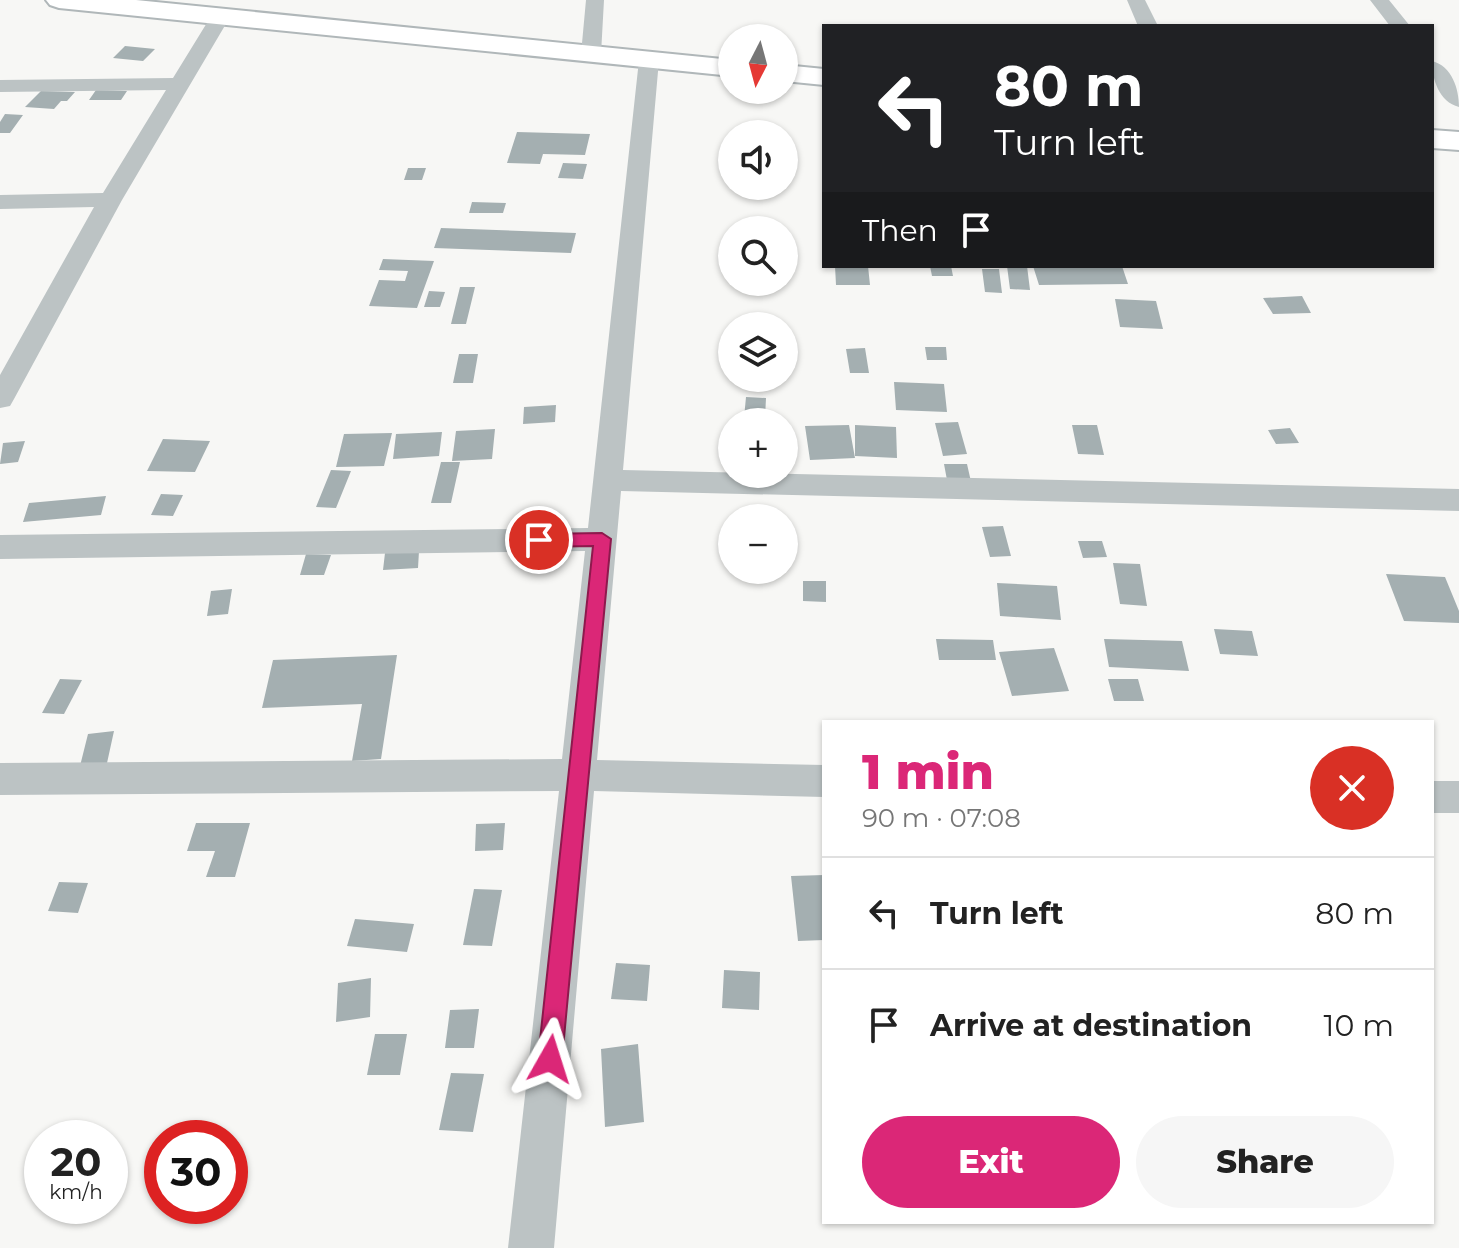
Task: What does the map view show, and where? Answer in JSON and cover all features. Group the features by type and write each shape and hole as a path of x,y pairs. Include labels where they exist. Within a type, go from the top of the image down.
{"main road":[{"path":"59,0 718,67"},
{"path":"798,74 822,77"},
{"path":"1434,139 1459,141"}],"street":[{"path":"591,54 595,0"},
{"path":"1136,0 1147,24"},
{"path":"1379,0 1398,24"},
{"path":"0,399 110,200 220,17"},
{"path":"531,1248 649,60"},
{"path":"1434,70 1459,101"},
{"path":"0,86 177,84"},
{"path":"0,202 110,200"},
{"path":"608,480 1459,500"},
{"path":"0,547 602,539"},
{"path":"0,779 578,775 822,781"},
{"path":"1434,797 1459,797"}],"building":[{"path":"125,46 155,49 143,61 113,58"},
{"path":"96,90 127,91 121,100 89,100"},
{"path":"41,91 75,92 54,109 25,107"},
{"path":"5,114 23,115 10,133 0,133 0,122"},
{"path":"517,132 590,134 585,155 543,154 540,164 507,163"},
{"path":"563,163 587,164 583,179 558,178"},
{"path":"408,168 426,168 422,180 404,180"},
{"path":"472,202 506,203 503,213 469,213"},
{"path":"441,228 576,233 571,253 434,248"},
{"path":"383,259 434,261 417,308 369,306 379,280 405,281 408,271 379,270"},
{"path":"835,268 868,268 870,285 836,285"},
{"path":"930,268 951,268 953,276 932,276"},
{"path":"1007,268 1027,268 1030,290 1010,289"},
{"path":"1034,268 1123,268 1128,284 1039,285"},
{"path":"982,269 999,269 1002,293 985,292"},
{"path":"460,287 475,287 466,324 451,324"},
{"path":"429,291 445,292 440,307 424,307"},
{"path":"1302,296 1311,313 1273,314 1263,298"},
{"path":"1115,299 1156,301 1163,329 1120,327"},
{"path":"925,347 946,347 947,360 927,360"},
{"path":"865,348 869,373 850,373 846,349"},
{"path":"459,354 478,354 473,383 453,383"},
{"path":"894,382 944,384 947,412 896,410"},
{"path":"746,397 766,398 766,408 745,408"},
{"path":"556,405 555,422 523,424 524,407"},
{"path":"958,422 967,454 943,456 935,423"},
{"path":"849,425 855,458 810,460 805,426"},
{"path":"855,425 896,427 897,458 855,456"},
{"path":"1072,425 1097,425 1104,455 1078,454"},
{"path":"1290,428 1299,443 1276,444 1268,430"},
{"path":"495,429 492,459 452,461 456,431"},
{"path":"442,432 439,456 393,459 396,434"},
{"path":"392,433 384,466 336,467 344,434"},
{"path":"163,439 210,441 195,472 147,471"},
{"path":"25,441 18,462 0,464 3,443"},
{"path":"441,462 460,462 451,503 431,503"},
{"path":"944,464 967,464 974,495 950,496"},
{"path":"331,470 351,471 336,508 316,507"},
{"path":"161,494 183,495 173,516 151,515"},
{"path":"106,496 101,515 23,522 29,503"},
{"path":"1003,526 1011,556 990,557 982,527"},
{"path":"1078,541 1102,541 1107,557 1083,558"},
{"path":"419,551 418,568 383,570 385,553"},
{"path":"306,554 331,555 324,575 300,575"},
{"path":"1113,563 1140,564 1147,606 1120,604"},
{"path":"1386,574 1445,577 1459,611 1459,623 1404,621"},
{"path":"803,581 826,581 826,602 803,601"},
{"path":"997,583 1057,586 1061,620 1000,616"},
{"path":"232,589 228,614 207,616 211,591"},
{"path":"1214,629 1252,631 1258,656 1220,654"},
{"path":"936,639 993,640 996,660 939,660"},
{"path":"1104,639 1182,641 1189,671 1109,667"},
{"path":"1054,648 1069,691 1012,696 999,652"},
{"path":"397,655 381,759 352,761 362,704 262,708 273,660"},
{"path":"60,679 82,680 64,714 42,713"},
{"path":"1108,679 1138,679 1144,701 1114,701"},
{"path":"114,731 107,763 80,766 88,734"},
{"path":"196,823 250,823 235,877 206,877 215,851 187,851"},
{"path":"505,823 503,850 475,851 476,824"},
{"path":"822,875 822,940 798,941 791,876"},
{"path":"59,882 88,883 78,913 48,911"},
{"path":"474,889 502,890 492,946 463,945"},
{"path":"355,919 414,924 407,952 347,946"},
{"path":"616,963 650,965 647,1001 611,999"},
{"path":"724,970 760,972 759,1010 722,1008"},
{"path":"371,978 370,1017 336,1022 338,983"},
{"path":"479,1009 474,1048 445,1048 450,1010"},
{"path":"375,1034 407,1034 400,1075 367,1075"},
{"path":"638,1044 644,1122 605,1127 601,1049"},
{"path":"451,1073 484,1074 473,1132 439,1130"}],"route":[{"path":"539,540 602,539 550,1059"}]}
